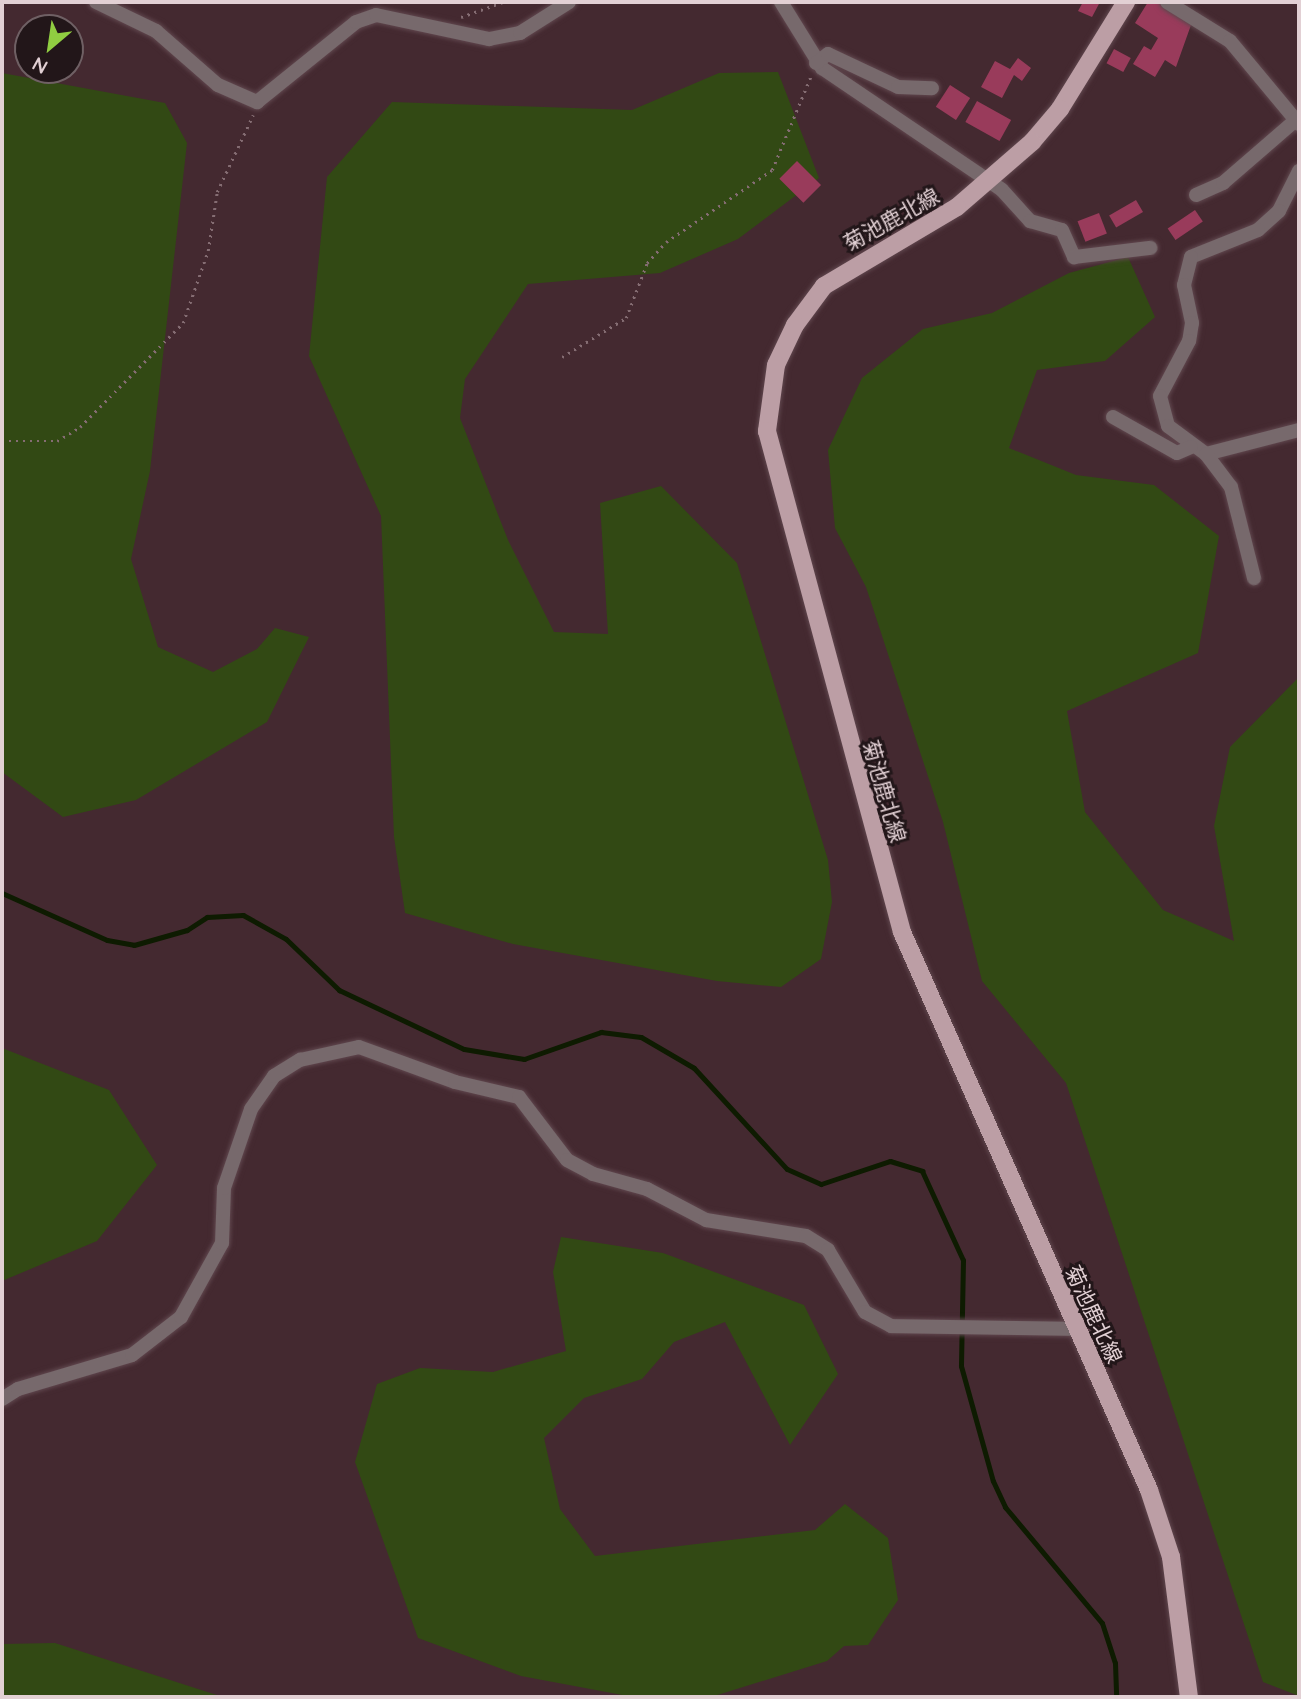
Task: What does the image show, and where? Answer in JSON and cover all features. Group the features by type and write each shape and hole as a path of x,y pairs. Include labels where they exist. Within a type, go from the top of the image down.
{"main road":[{"name":"菊池鹿北線","path":"1126,2 1060,109 989,182 824,286 794,325 776,365 767,431 902,932 1149,1490 1171,1558 1189,1697"}],"street":[{"path":"96,2 156,32 218,85 257,102 356,22 376,15 489,38 520,33 569,2"},
{"path":"781,2 816,63 989,182 1030,221 1062,230 1083,261 1150,248"},
{"path":"1167,2 1230,41 1299,121 1223,183 1196,195"},
{"path":"816,63 828,54 898,87 932,88"},
{"path":"1254,578 1231,487 1206,454 1191,447 1168,426 1160,396 1189,341 1186,269 1204,248 1258,230 1279,211 1299,171"},
{"path":"1113,416 1177,453 1191,447"},
{"path":"1206,454 1299,430"},
{"path":"2,1399 18,1389 132,1355 181,1317 222,1243 224,1188 251,1109 274,1076 300,1060 359,1047 455,1082 519,1097 567,1160 593,1174 647,1189 706,1220 806,1236 828,1251 865,1312 891,1326 1076,1329"}],"path":[{"path":"455,31 467,12 503,2"},
{"path":"562,357 626,318 647,263 666,242 772,170 816,63"},
{"path":"2,441 57,441 80,427 183,323 208,251 216,192 257,102"}],"green space":[{"path":"778,72 819,178 738,239 660,273 528,284 465,379 460,418 508,540 554,632 608,634 600,503 661,486 737,563 828,860 832,902 821,959 781,987 717,981 513,944 405,913 394,837 381,516 309,356 327,177 392,102 632,110 719,73"},
{"path":"2,73 14,75 14,84 62,84 165,103 187,143 150,471 131,559 158,647 213,672 257,649 275,628 309,637 267,722 136,800 63,817 2,772"},
{"path":"1128,257 1155,317 1105,361 1037,370 1009,448 1076,475 1154,485 1219,536 1198,653 1067,711 1085,812 1163,910 1234,941 1214,826 1230,747 1299,677 1299,1696 1263,1682 1066,1083 982,981 943,822 866,587 835,528 828,450 862,378 923,329 992,313 1069,273"},
{"path":"2,1048 109,1090 157,1165 97,1241 2,1281"},
{"path":"561,1237 663,1253 804,1305 838,1374 790,1445 725,1322 674,1342 642,1379 584,1398 544,1438 560,1509 595,1556 815,1530 845,1504 888,1538 898,1600 868,1645 844,1646 827,1661 711,1697 633,1697 521,1676 418,1638 355,1462 377,1384 420,1368 493,1372 566,1351 553,1272"},
{"path":"54,1643 223,1697 2,1697 2,1644"}],"building":[{"path":"1083,2 1100,2 1092,17 1078,11"},
{"path":"1148,2 1163,2 1191,25 1176,67 1165,60 1155,77 1133,64 1144,46 1151,50 1158,38 1135,23"},
{"path":"1114,49 1131,58 1123,72 1106,63"},
{"path":"1018,58 1031,68 1022,81 1014,75 1002,98 981,87 995,61 1010,69"},
{"path":"950,85 970,98 956,120 936,107"},
{"path":"977,101 1011,120 999,141 965,122"},
{"path":"797,161 821,185 803,203 779,179"},
{"path":"1136,200 1143,212 1116,228 1109,216"},
{"path":"1195,210 1203,222 1175,240 1168,228"},
{"path":"1099,213 1107,234 1085,242 1078,221"}],"waterway":[{"path":"2,893 107,940 134,945 187,930 207,917 243,915 286,939 339,990 464,1049 524,1059 601,1032 641,1037 694,1068 787,1169 821,1184 890,1161 922,1171 963,1260 961,1366 993,1481 1005,1507 1102,1623 1115,1663 1116,1697"}]}
